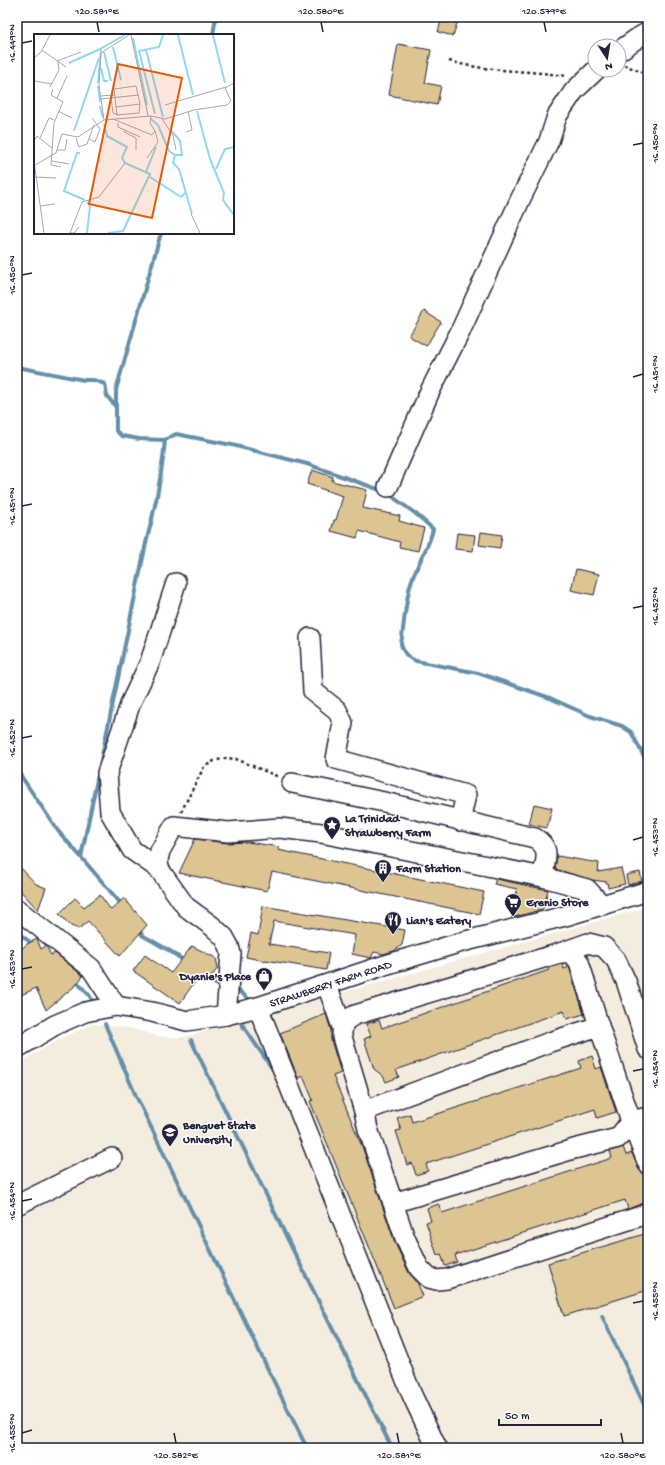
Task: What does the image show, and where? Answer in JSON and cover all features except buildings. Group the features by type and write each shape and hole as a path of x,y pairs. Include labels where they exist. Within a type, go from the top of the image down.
{"street":[{"path":"627,45 639,36 648,32"},
{"path":"388,487 430,391 460,332 520,200 549,141 557,116 574,91 588,78"},
{"path":"176,583 150,662 131,702 107,773 110,812 132,850 159,869 186,907 224,937 231,954 226,1015"},
{"path":"310,638 313,691 337,710 343,723 336,759 466,795 460,821"},
{"path":"292,783 384,802 535,838 546,847 543,876"},
{"path":"159,869 158,860 160,851 174,826 228,832 287,828 321,833 543,876 587,890 602,905"},
{"name":"STRAWBERRY FARM ROAD","path":"17,1048 55,1025 85,1012 116,1006 152,1012 187,1021 226,1015 258,1007 385,965 462,942 569,915 648,891"},
{"path":"17,909 92,968 116,1006"},
{"path":"342,1026 347,1019 355,1015 588,943 604,947 616,960 626,981 648,1049"},
{"path":"560,952 569,952 574,955 579,962 599,1026 640,1119 646,1153"},
{"path":"326,985 342,1026 342,1037 370,1136 405,1238 419,1268 429,1278 437,1280 455,1276 644,1215 648,1212"},
{"path":"258,1007 412,1395 437,1448"},
{"path":"364,1111 550,1042 599,1026"},
{"path":"393,1203 574,1149 618,1138 640,1119"},
{"path":"618,1138 646,1153"},
{"path":"17,1205 112,1158"}],"path":[{"path":"449,61 462,65 487,69 587,75"},
{"path":"627,67 648,74"},
{"path":"174,826 204,767 214,761 226,758 236,759 292,783"}],"shaded area":[{"name":"Benguet State University","path":"648,907 648,1448 17,1448 17,1064 62,1038 92,1024 130,1028 158,1036 180,1038"}],"waterway":[{"path":"213,34 216,17"},
{"path":"161,234 116,390 116,431 122,436 139,439 165,440 176,434 232,445 307,464 386,492 416,514 433,529 428,544 415,571 408,593 401,644 406,655 416,661 478,673 550,698 590,716 622,726 631,732 648,764"},
{"path":"17,367 84,380 93,380 105,384 107,396 115,406"},
{"path":"81,857 155,505 165,440"},
{"path":"17,770 58,831 122,905"},
{"path":"139,928 142,935 186,962"},
{"path":"17,932 34,945"},
{"path":"206,977 223,989"},
{"path":"74,979 89,995 95,1005"},
{"path":"238,990 250,1000"},
{"path":"241,1023 276,1074"},
{"path":"105,1024 136,1096 307,1448"},
{"path":"191,1040 291,1246 392,1448"},
{"path":"602,1316 648,1413"}],"place":[{"name":"La Trinidad Strawberry Farm","path":"332,840"},
{"name":"Farm Station","path":"383,883"},
{"name":"Erenio Store","path":"513,917"},
{"name":"Lian's Eatery","path":"393,935"},
{"name":"Dyanie's Place","path":"264,991"},
{"name":"Benguet State University","path":"170,1147"}]}
